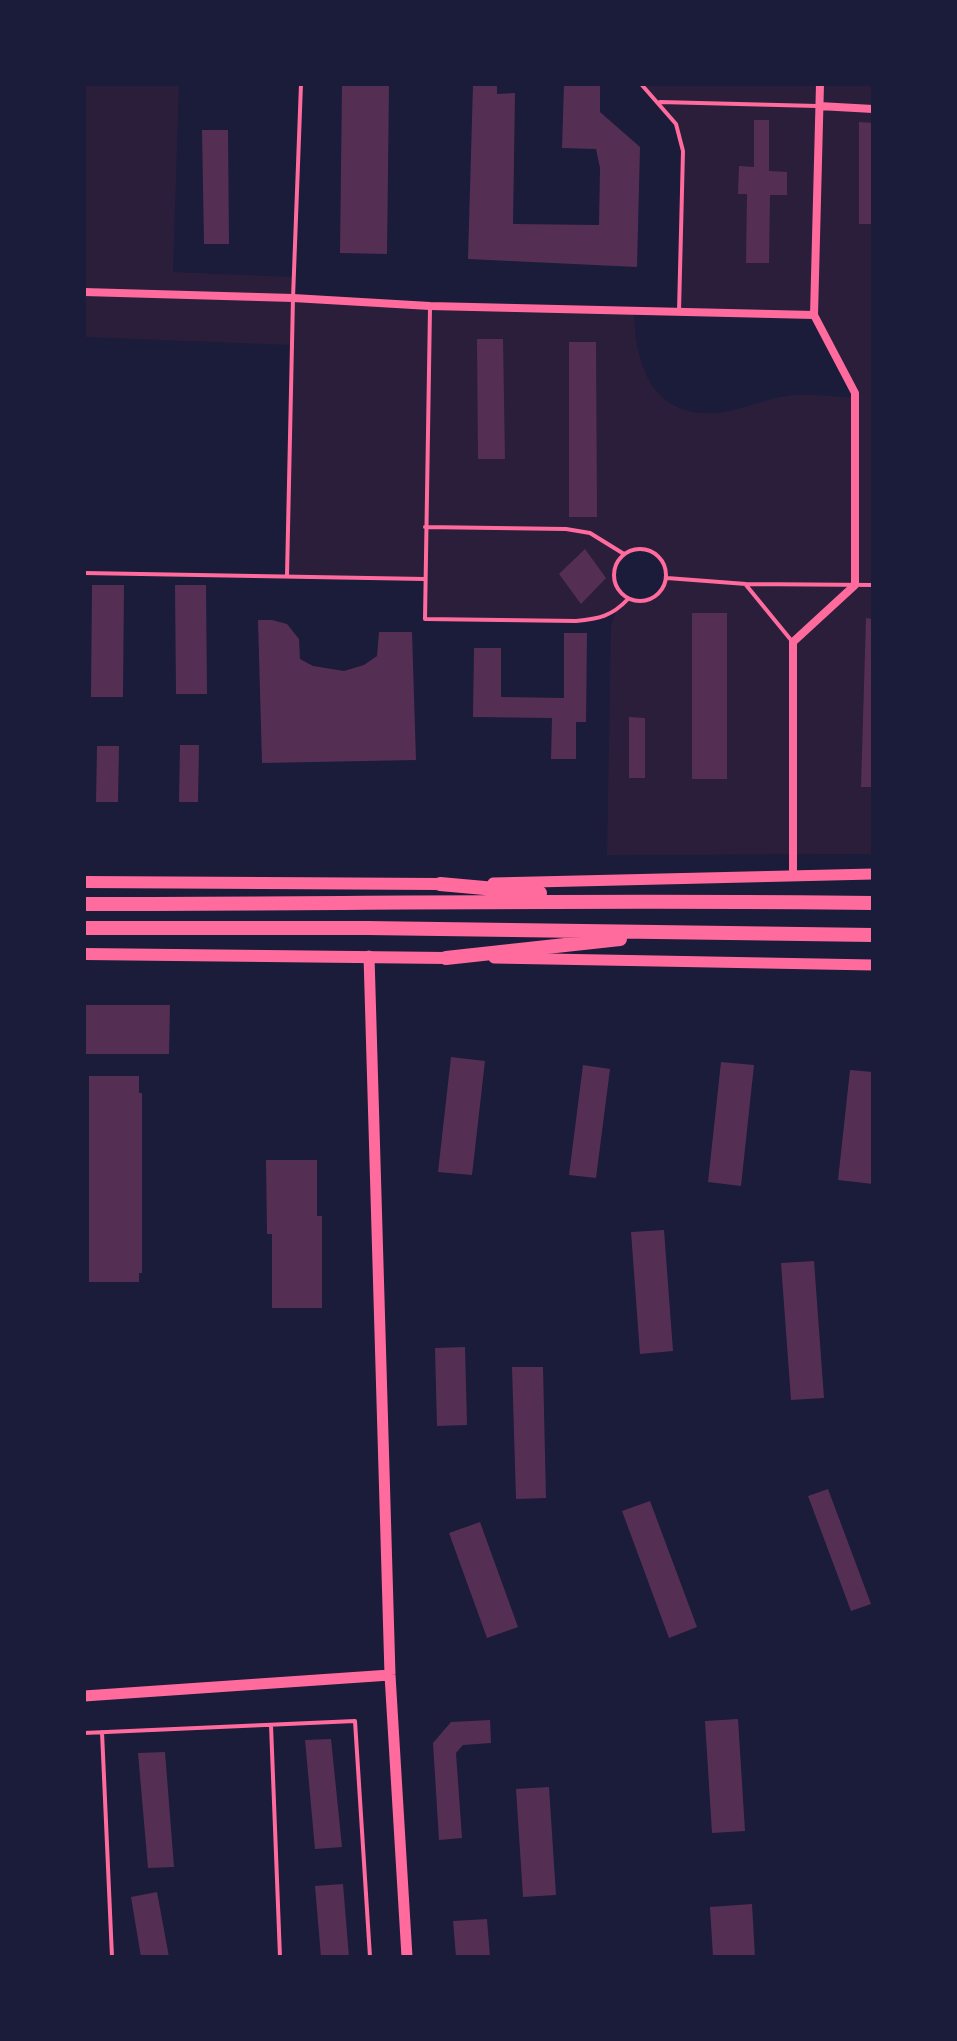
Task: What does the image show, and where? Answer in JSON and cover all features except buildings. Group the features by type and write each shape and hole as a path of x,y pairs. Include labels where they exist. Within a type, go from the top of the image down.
{"highway":[{"path":"440,884 656,900"},
{"path":"84,904 366,905 656,900 873,903"},
{"path":"84,928 873,935"},
{"path":"446,958 582,945 664,933"}],"main road":[{"path":"84,882 440,884"},
{"path":"84,954 446,958"}],"street":[{"path":"793,875 793,642 855,585 855,393 814,315 820,84"},
{"path":"819,106 873,109"},
{"path":"84,292 293,298 430,306 814,315"},
{"path":"440,884 873,874"},
{"path":"369,956 390,1675 407,1957"},
{"path":"446,958 873,965"},
{"path":"84,1696 390,1675"}],"lane":[{"path":"287,575 301,84"},
{"path":"641,84 660,102 676,124 683,151 679,311"},
{"path":"660,102 819,106"},
{"path":"430,306 425,619 588,620 616,612 628,599"},
{"path":"425,527 566,529 590,533 624,554"},
{"path":"641,549 657,554 666,569 667,578 660,594 644,602 628,599 616,586 614,569 624,554 641,549"},
{"path":"84,573 425,579"},
{"path":"667,578 746,584 873,585"},
{"path":"746,584 793,642"},
{"path":"84,1733 355,1721 370,1957"},
{"path":"271,1725 280,1957"},
{"path":"102,1732 112,1957"}],"shaded area":[{"path":"84,84 179,84 173,272 293,277 293,298 634,309 643,368 662,397 676,406 694,412 716,413 790,396 855,398 814,315 679,311 683,151 676,124 641,84 873,84 873,854 607,855 611,626 615,613 600,619 576,621 425,619 425,580 287,575 291,345 84,337","holes":["641,549 662,559 666,580 662,591 654,598 643,601 623,595 616,585 614,569 624,554"]}]}
